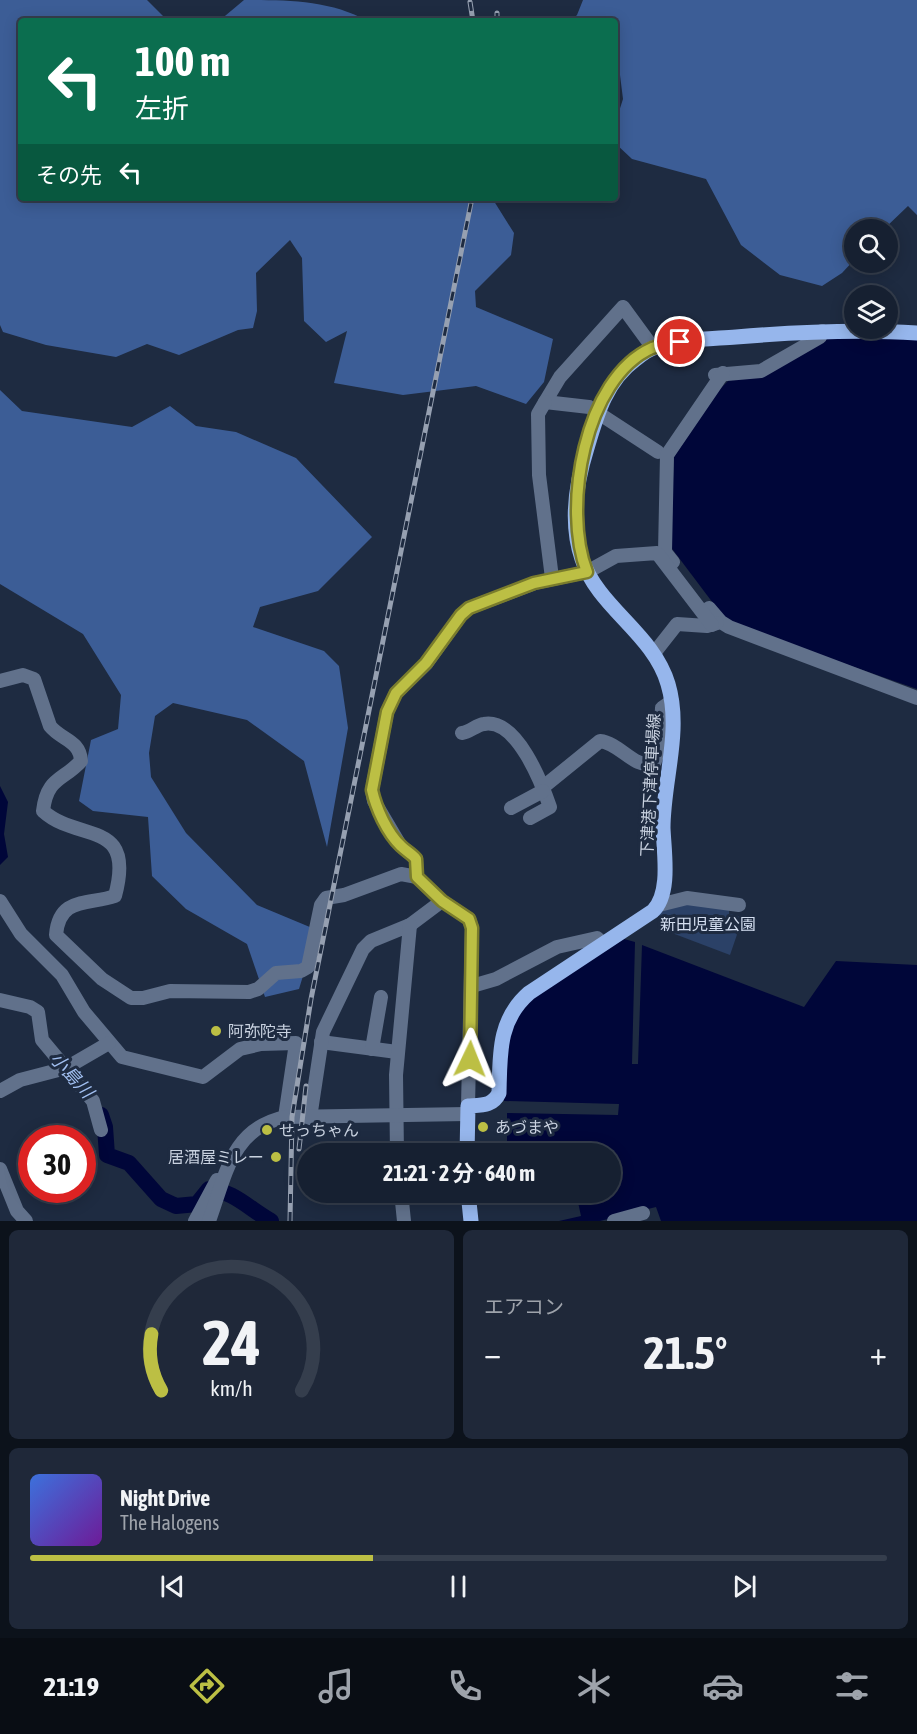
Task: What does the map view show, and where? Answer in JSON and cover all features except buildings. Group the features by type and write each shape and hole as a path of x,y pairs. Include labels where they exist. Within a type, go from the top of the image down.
{"main road":[{"name":"下津港下津停車場線","path":"659,905 665,858 663,826 673,723 672,701 669,685 655,652 587,572 576,531 576,497 582,464 597,413 615,380 634,360 653,348 680,342 822,331 917,333"},
{"path":"467,1143 468,1110 486,1105 496,1099 499,1092 501,1037 508,1017 520,1000 659,905"},
{"path":"469,1203 471,1221"}],"street":[{"path":"552,578 539,475 538,414 560,377 623,307 653,348"},
{"path":"716,623 657,553 658,452 711,378 723,373 761,371 820,337 822,331"},
{"path":"716,623 665,552 667,454 723,373"},
{"path":"545,402 589,407 658,452"},
{"path":"417,877 416,859 400,845 391,832 375,801 372,790 387,712 396,693 426,663 461,615 469,608 552,578 564,578 587,572 616,556 657,553"},
{"path":"655,652 677,624 716,623 917,699"},
{"path":"0,681 23,675 34,680 50,726 55,732 75,743 81,751 81,761 75,768 54,780 44,800 43,811 51,818 100,834 111,843 117,853 118,885 115,896 71,905 62,915 56,935 102,979 126,996 143,998 170,991 254,991 276,972 301,971 308,967 321,905 326,898 344,895 401,874 417,877 442,901 469,919 472,928 472,986 468,1110 397,1116 285,1117 266,1122 250,1132 237,1150 209,1221"},
{"path":"511,808 543,790 600,741 610,744 642,764 654,764 660,745 662,708 672,701"},
{"path":"462,733 485,724 506,732 530,759 549,809 530,818"},
{"path":"659,905 687,898 739,905"},
{"path":"0,901 28,942 62,975 84,1012 109,1043 126,1058 202,1077 240,1049 261,1044 296,1043 285,1117"},
{"path":"310,1118 323,1032 363,949 371,941 410,925 442,901"},
{"path":"397,1143 397,1052 410,925"},
{"path":"472,986 496,979 557,947 597,938 603,944"},
{"path":"372,1049 381,997"},
{"path":"0,1000 35,1009 39,1016 42,1040 93,1101 101,1130"},
{"path":"321,1042 397,1052"},
{"path":"0,1091 20,1080 66,1068 109,1043"},
{"path":"0,1169 17,1210 26,1221"},
{"path":"195,1221 216,1180 226,1174"},
{"path":"402,1203 404,1221"},
{"path":"614,1221 643,1214"}],"green space":[{"name":"新田児童公園","path":"671,904 729,906 729,914 743,917 730,955 672,933 656,912"}],"shaded area":[{"path":"0,0 147,0 165,18 18,18 18,201 494,201 514,233 511,255 475,291 476,307 553,339 544,382 526,404 476,386 403,395 334,383 347,331 326,342 304,321 302,258 290,240 256,273 257,311 253,328 238,330 179,355 147,344 116,357 46,345 3,332 0,325"},
{"path":"244,0 291,1 323,5 361,18 223,18"},
{"path":"583,0 917,0 917,215 908,206 894,219 844,219 844,271 822,286 780,275 741,245 706,179 632,159 618,146 618,115 623,99 618,67 618,18 574,18"},
{"path":"828,338 917,339 917,689 728,623 670,546 674,457 717,392 730,379"},
{"path":"0,390 22,411 132,427 170,406 196,426 236,432 296,458 372,537 318,591 260,607 253,627 324,651 339,666 348,728 327,847 304,761 247,720 173,703 155,716 149,753 151,777 186,833 257,905 317,930 299,989 265,997 247,944 186,909 152,876 148,817 93,811 79,801 91,740 118,729 121,695 83,634 0,584"},
{"path":"0,786 8,802 4,834 8,857 0,865"},
{"path":"624,939 635,942 632,1064 638,1064 642,945 804,1007 836,961 917,965 917,1221 661,1221 656,1207 600,1221 559,1221 581,1216 578,1203 621,1203 621,1143 507,1143 507,1113 618,1115 619,1104 504,1101 505,1052 509,1032 529,1000"}],"waterway":[{"name":"小島川","path":"101,1115 105,1127 107,1155 129,1163 161,1199 176,1206 197,1204 209,1189 217,1190 233,1197 271,1221"}],"railway":[{"path":"470,2 473,18"},
{"path":"497,13 497,18"},
{"path":"290,1221 292,1117 311,999 471,201"},
{"path":"300,1143 306,1086"}],"place":[{"name":"阿弥陀寺","path":"216,1031"},
{"name":"あづまや","path":"483,1127"},
{"name":"せっちゃん","path":"267,1130"},
{"name":"居酒屋ミレー","path":"276,1157"}],"route":[{"path":"470,1059 472,928 469,919 442,901 417,877 416,859 400,845 393,835 375,801 372,790 375,764 387,712 396,693 426,663 461,615 469,608 534,583 587,572 581,557 576,531 576,497 582,464 597,413 615,380 634,360 653,348 680,342"}]}
